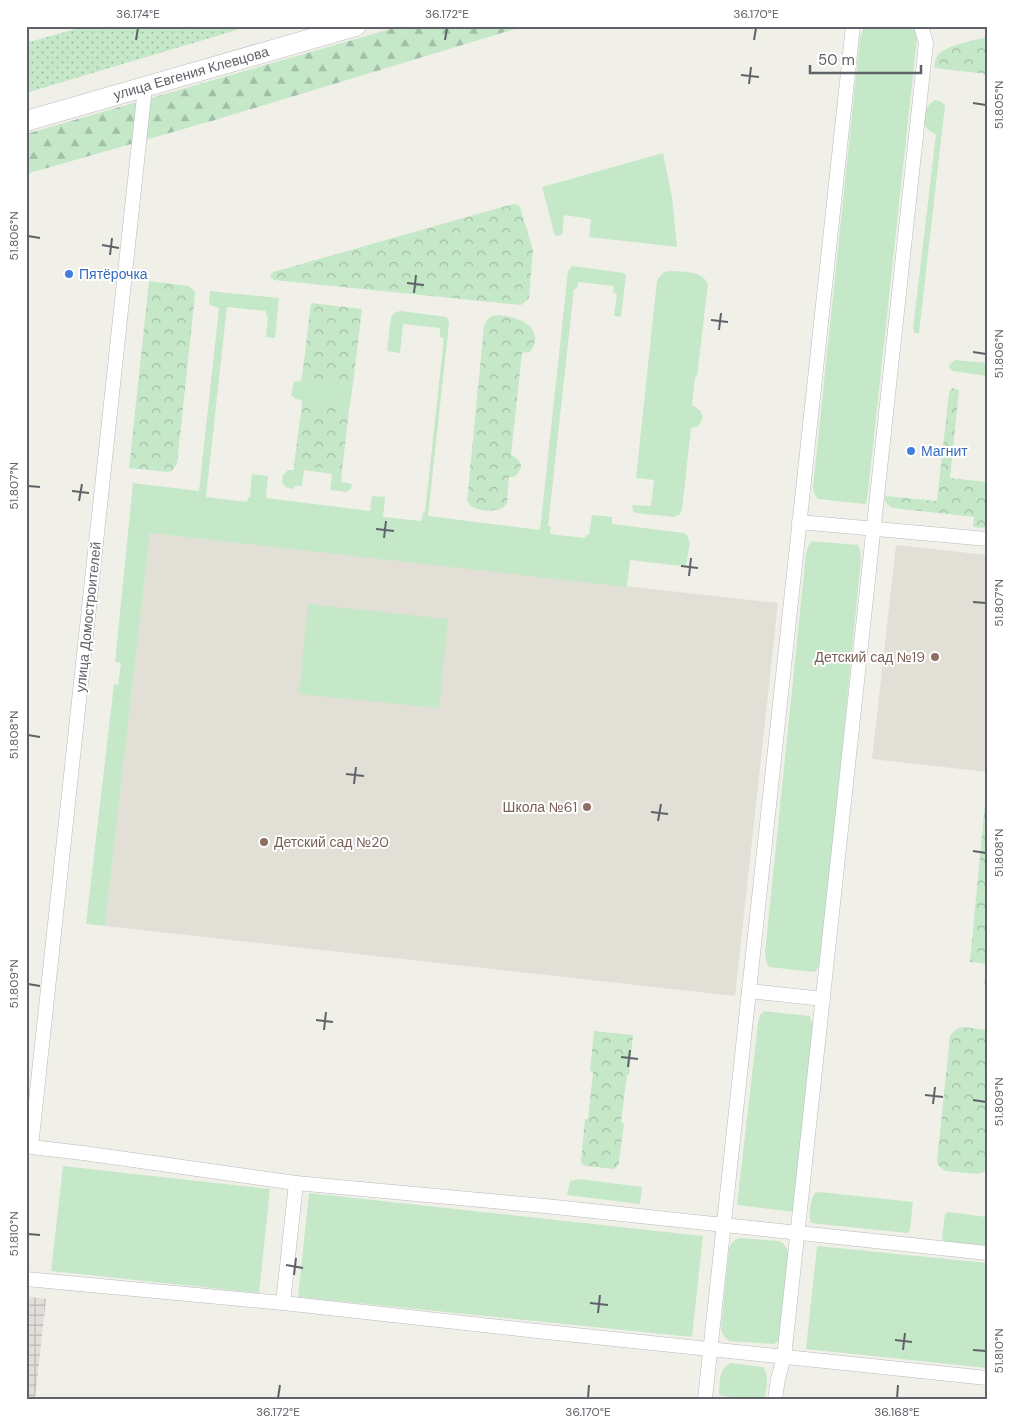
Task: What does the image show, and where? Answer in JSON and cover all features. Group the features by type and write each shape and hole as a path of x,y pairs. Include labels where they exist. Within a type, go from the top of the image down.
{"street":[{"name":"улица Евгения Клевцова","path":"26,121 356,26"},
{"path":"705,1399 853,26"},
{"path":"776,1399 778,1379 784,1357 798,1233 926,43 921,26"},
{"name":"улица Домостроителей","path":"145,87 31,1147 296,1183"},
{"path":"799,522 987,539"},
{"path":"748,991 823,999"},
{"path":"283,1303 296,1183 555,1207 987,1253"},
{"path":"26,1278 283,1303 987,1378"}],"shaded area":[{"name":"Школа №61","path":"150,533 778,603 735,996 105,926"},
{"name":"Детский сад №19","path":"896,545 987,555 987,772 872,759"},
{"path":"26,1296 46,1299 35,1399 26,1399"}],"green space":[{"path":"86,26 250,26 26,93 26,43"},
{"path":"401,26 525,26 215,120 26,174 26,134"},
{"path":"864,26 913,27 917,38 867,501 865,504 818,499 813,487 860,38"},
{"path":"987,37 987,74 934,68 937,56 944,50"},
{"path":"935,100 945,105 919,333 915,333 913,329 936,134 927,128 924,118 927,108"},
{"path":"663,153 672,197 677,247 589,237 591,219 564,215 562,235 555,236 542,187"},
{"path":"513,204 520,207 533,250 529,298 521,305 274,280 270,277 273,272"},
{"path":"572,266 624,273 626,276 621,317 614,316 617,294 613,293 614,286 578,282 577,289 574,289 548,526 551,527 550,534 585,538 586,535 589,535 592,515 612,517 612,524 684,533 687,535 690,543 686,565 630,560 627,587 150,533 105,926 86,924 114,684 118,685 121,663 115,662 133,483 199,491 219,308 210,305 210,291 279,298 275,338 266,337 268,316 266,311 227,307 206,497 247,502 248,497 250,497 252,474 268,476 266,498 370,511 372,496 385,497 383,517 421,521 425,512 444,338 440,337 440,328 403,324 400,353 387,351 391,317 396,312 401,311 447,317 449,323 428,516 540,530 568,271"},
{"path":"664,272 697,274 705,279 708,284 692,405 700,410 703,417 699,426 691,428 682,510 680,514 674,517 636,513 633,511 632,505 651,506 654,480 636,478 657,280"},
{"path":"149,281 188,286 194,290 195,295 177,464 172,471 167,472 129,468"},
{"path":"311,303 362,309 353,384 302,377"},
{"path":"492,316 509,317 526,323 532,328 535,335 535,343 530,352 522,353 511,455 518,459 521,467 514,477 509,477 507,503 500,509 490,511 474,507 467,501 484,326"},
{"path":"955,360 987,363 987,376 952,371 949,367"},
{"path":"302,377 353,384 349,410 302,404 302,400 295,399 291,395 294,382 301,381"},
{"path":"953,388 959,390 950,478 987,482 987,528 973,527 974,517 893,508 885,500 885,496 937,501 949,393"},
{"path":"302,404 349,410 342,471 294,465"},
{"path":"294,465 342,471 341,482 352,484 351,489 346,492 330,490 332,474 304,470 302,486 295,486 291,489 285,487 282,482 283,475 288,470 294,470"},
{"path":"812,541 858,545 861,559 821,962 815,972 769,967 765,953 806,553"},
{"path":"308,604 448,619 439,708 299,694"},
{"path":"987,799 987,964 970,962 985,803"},
{"path":"987,964 987,985 984,984"},
{"path":"764,1011 810,1016 812,1022 813,1029 794,1212 737,1205 758,1023 760,1015"},
{"path":"963,1027 987,1030 987,1166 984,1172 977,1174 945,1171 938,1165 937,1161 950,1036 955,1030"},
{"path":"594,1031 633,1035 629,1075 627,1075 621,1122 624,1123 619,1162 618,1166 614,1169 587,1166 581,1162 585,1119 588,1119 593,1072 590,1071"},
{"path":"63,1166 270,1189 259,1293 51,1271"},
{"path":"579,1179 642,1187 640,1204 567,1195 570,1181"},
{"path":"309,1193 703,1236 692,1337 298,1297"},
{"path":"815,1193 913,1202 910,1229 908,1233 811,1223 812,1200"},
{"path":"948,1212 987,1217 987,1246 944,1242 942,1237 945,1214"},
{"path":"740,1238 779,1241 783,1243 789,1252 780,1336 774,1344 729,1341 723,1335 721,1329 729,1248 733,1242"},
{"path":"817,1246 987,1263 987,1368 806,1349"},
{"path":"731,1363 763,1367 767,1378 765,1399 722,1396 719,1394 722,1372"}],"place":[{"name":"Пятёрочка","path":"69,274"},
{"name":"Магнит","path":"911,451"},
{"name":"Детский сад №19","path":"935,657"},
{"name":"Школа №61","path":"587,807"},
{"name":"Детский сад №20","path":"264,842"}]}
